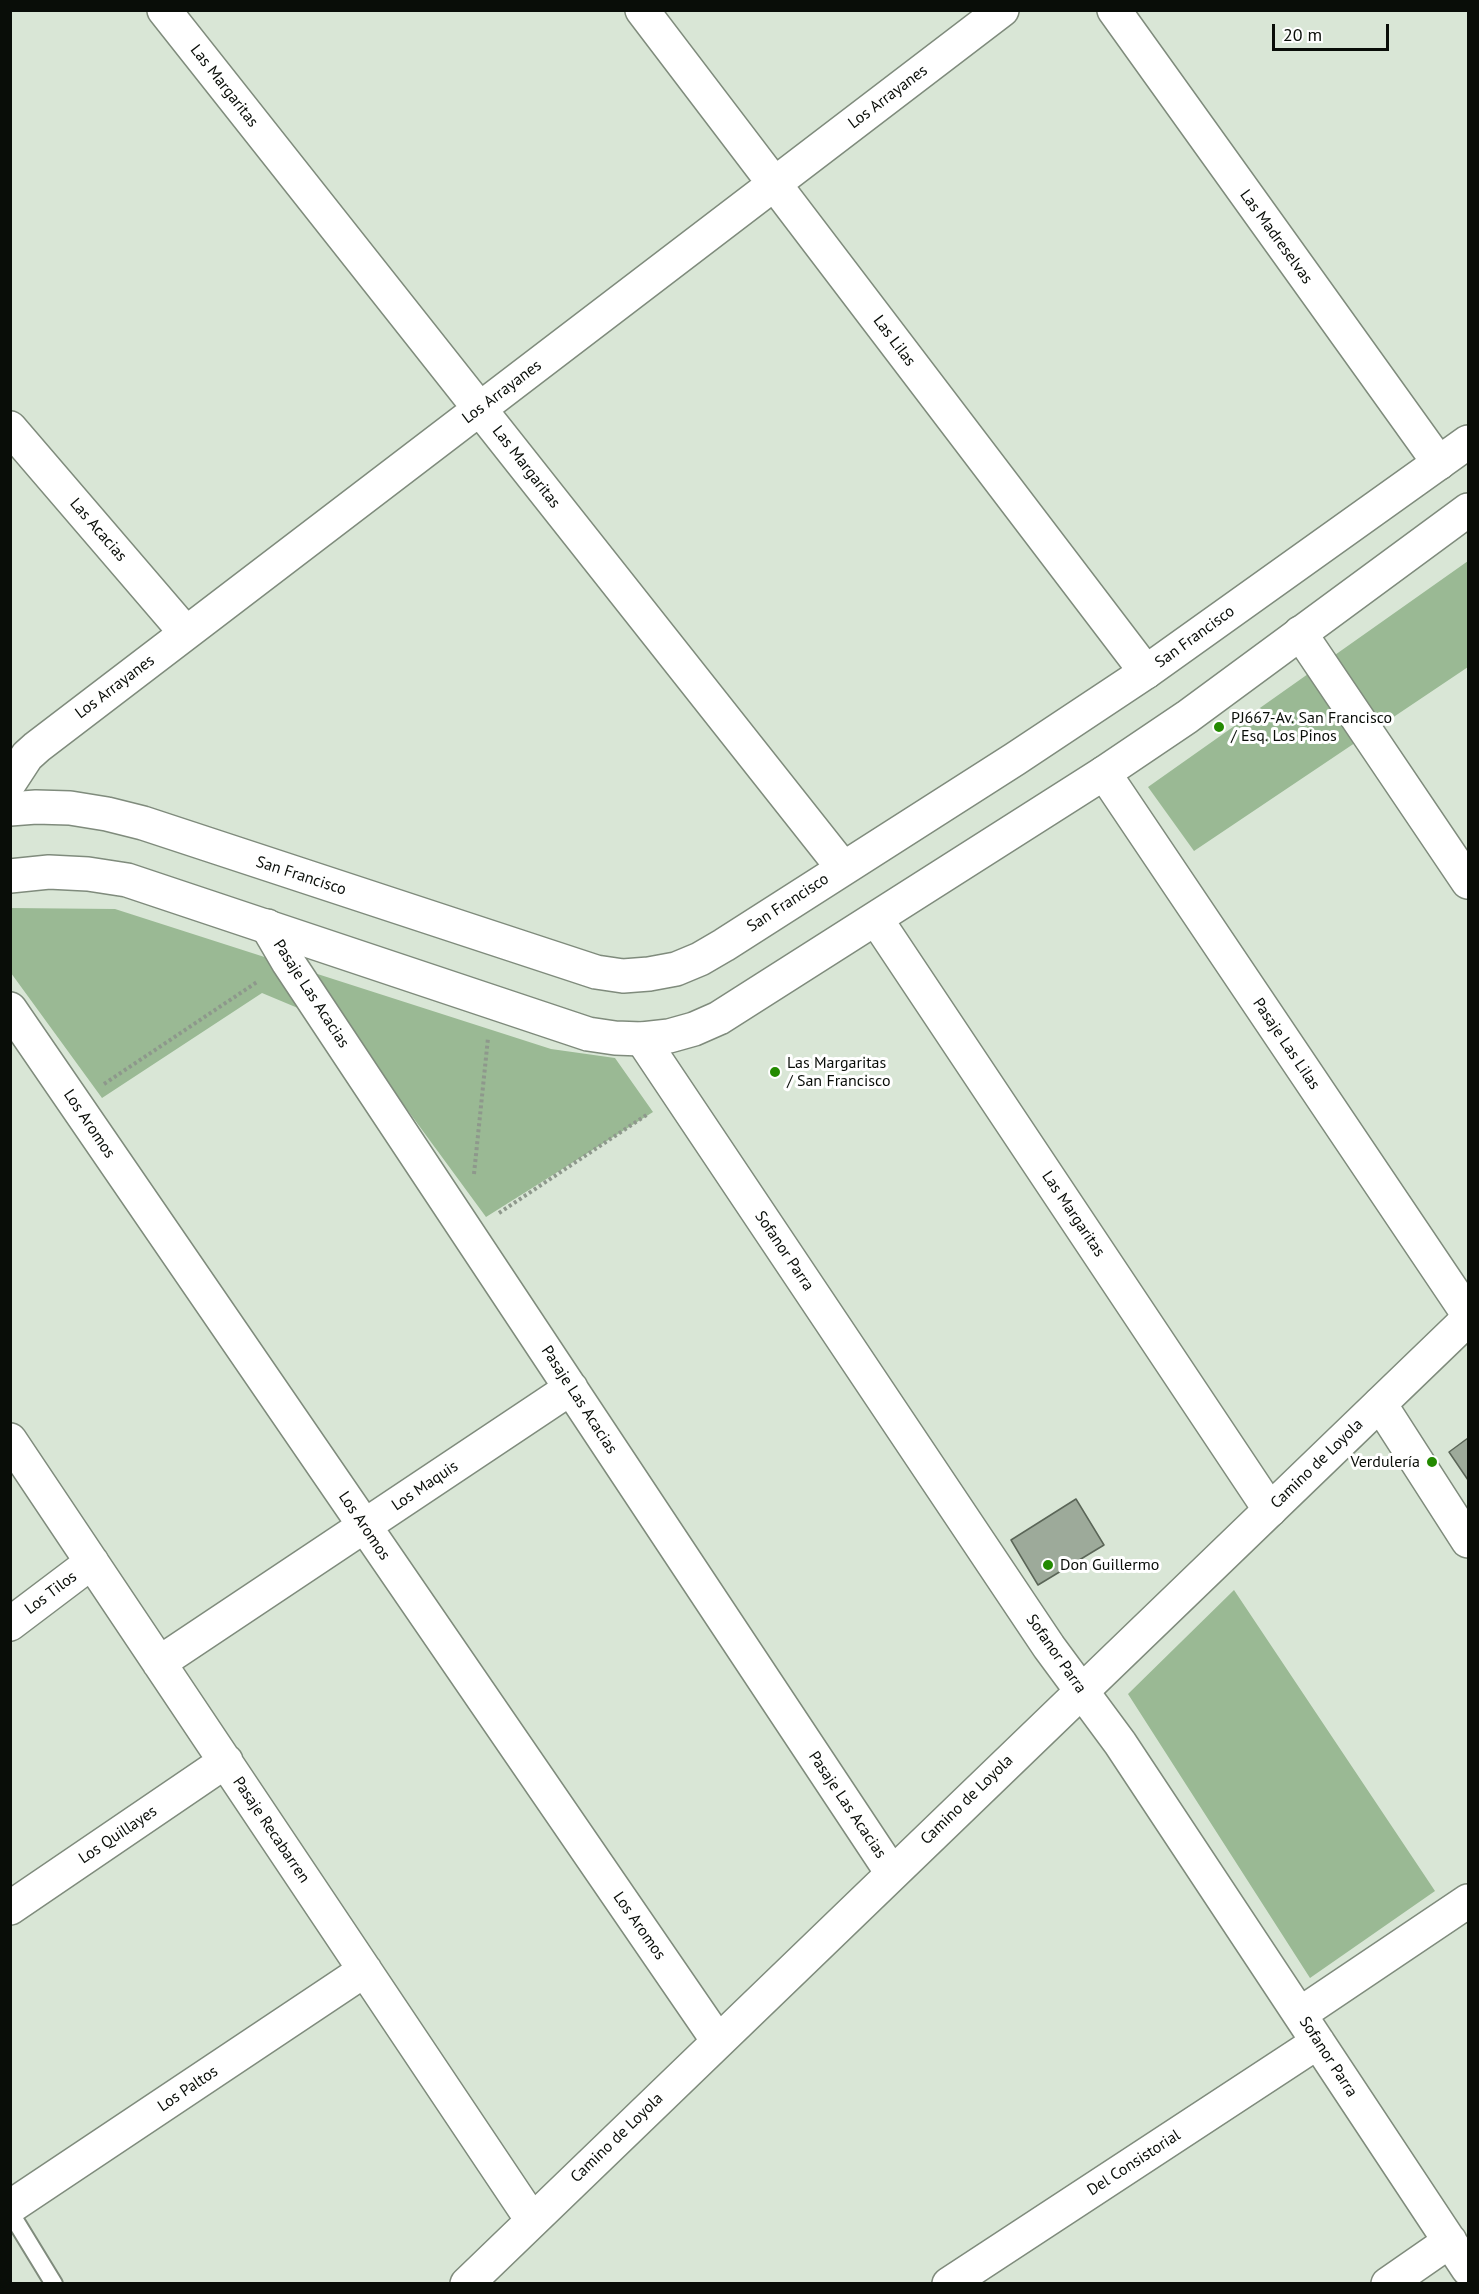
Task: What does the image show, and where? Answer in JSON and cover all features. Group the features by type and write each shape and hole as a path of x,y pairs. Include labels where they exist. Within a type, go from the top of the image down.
{"street":[{"name":"Las Margaritas","path":"164,10 843,868"},
{"name":"Las Lilas","path":"642,10 1146,672"},
{"name":"Los Arrayanes","path":"10,783 27,756 37,747 1002,10"},
{"name":"Las Madreselvas","path":"1114,10 1439,463"},
{"name":"Las Acacias","path":"10,428 186,633"},
{"name":"San Francisco","path":"10,809 70,808 143,823 570,966 623,976 676,969 700,959 1015,759 1146,672 1468,442"},
{"path":"10,876 49,872 88,874 127,880 588,1034 642,1039 669,1036 694,1029 719,1018 1104,774 1187,717 1468,510"},
{"path":"1300,633 1468,882"},
{"name":"Pasaje Las Lilas","path":"1104,774 1468,1314"},
{"name":"Las Margaritas","path":"876,919 1270,1510"},
{"name":"Pasaje Las Acacias","path":"267,926 288,962 892,1873"},
{"name":"Los Aromos","path":"10,1009 718,2041"},
{"name":"Sofanor Parra","path":"642,1039 1049,1647 1120,1743 1468,2269"},
{"name":"Camino de Loyola","path":"467,2283 1468,1319"},
{"name":"Los Maquis","path":"159,1663 571,1388"},
{"path":"1380,1404 1468,1541"},
{"name":"Pasaje Recabarren","path":"10,1440 532,2220"},
{"name":"Los Tilos","path":"10,1624 92,1562"},
{"name":"Los Quillayes","path":"10,1908 226,1761"},
{"path":"1300,2014 1468,1901"},
{"name":"Los Paltos","path":"10,2207 365,1970"},
{"name":"Del Consistorial","path":"949,2283 1318,2042"},
{"path":"1388,2283 1450,2241"}],"lane":[{"path":"10,2212 54,2283"}],"path":[{"path":"75,1103 288,962"},
{"path":"474,1175 491,1001"},
{"path":"469,1233 679,1093"}],"green space":[{"path":"1468,561 1468,667 1194,851 1148,787"},
{"path":"10,908 115,909 551,1049 615,1058 653,1112 486,1217 348,1029 262,993 102,1098 11,973"},
{"path":"1234,1590 1435,1891 1310,1978 1128,1694"}],"building":[{"path":"1468,1438 1468,1480 1449,1452"},
{"path":"1076,1499 1104,1545 1038,1585 1011,1540"}],"place":[{"name":"PJ667-Av. San Francisco / Esq. Los Pinos","path":"1219,727"},
{"name":"Las Margaritas / San Francisco","path":"775,1072"},
{"name":"Verdulería","path":"1432,1462"},
{"name":"Don Guillermo","path":"1048,1565"}]}
